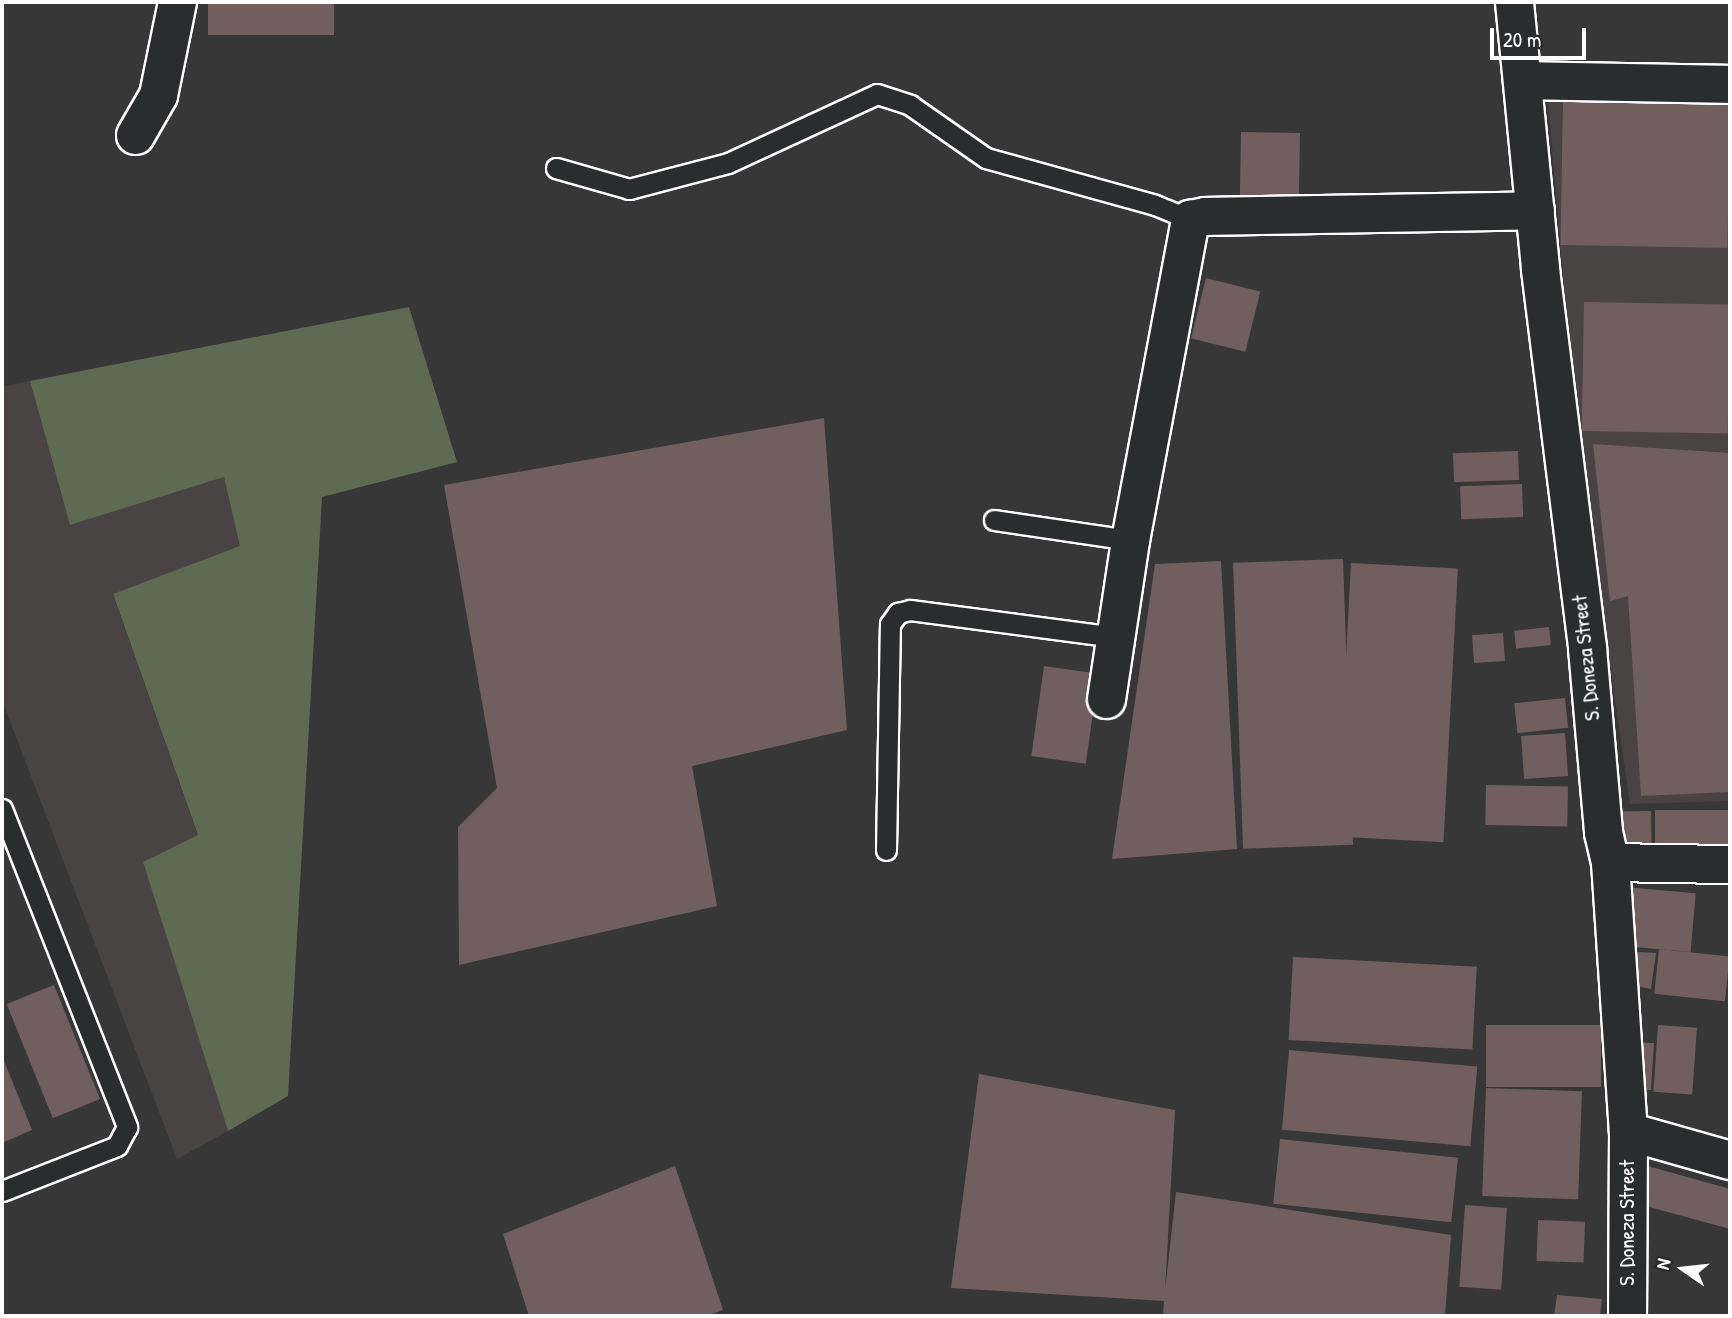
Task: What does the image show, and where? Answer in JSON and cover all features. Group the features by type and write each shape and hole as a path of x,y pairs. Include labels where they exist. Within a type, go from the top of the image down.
{"street":[{"path":"135,135 158,95 177,2"},
{"name":"S. Doneza Street","path":"1514,2 1535,211 1587,648 1603,832 1610,862 1628,1131 1627,1316"},
{"path":"1522,80 1730,83"},
{"path":"1105,699 1130,540 1190,219 1205,216 1535,211"},
{"path":"1610,862 1730,864"},
{"path":"1628,1131 1730,1160"}],"lane":[{"path":"556,168 629,189 728,163 877,94 911,105 986,158 1154,205 1190,219"},
{"path":"993,520 1130,540"},
{"path":"886,850 890,624 898,613 909,610 1115,637"},
{"path":"2,809 127,1127 117,1146 2,1191"}],"shaded area":[{"path":"1547,90 1730,93 1730,801 1630,804 1577,436"},
{"path":"30,381 70,525 224,476 241,546 113,595 198,836 143,862 228,1131 177,1159 2,700 2,387"}],"green space":[{"path":"409,307 457,462 322,497 288,1096 228,1131 143,862 198,835 113,594 240,546 224,477 70,525 30,381"}],"building":[{"path":"208,2 334,2 334,35 208,35"},
{"path":"1563,99 1730,102 1727,248 1560,245"},
{"path":"1241,132 1300,133 1299,203 1240,202"},
{"path":"1206,278 1260,292 1245,352 1191,338"},
{"path":"1584,302 1730,305 1728,434 1582,431"},
{"path":"824,418 847,730 692,766 717,906 459,965 458,827 497,788 444,485"},
{"path":"1593,444 1730,453 1730,792 1641,796 1628,596 1610,601"},
{"path":"1518,451 1519,480 1454,482 1453,453"},
{"path":"1522,484 1523,517 1461,519 1460,486"},
{"path":"1343,559 1353,845 1243,849 1233,563"},
{"path":"1221,561 1237,849 1112,859 1155,564"},
{"path":"1351,563 1458,569 1444,842 1337,837"},
{"path":"1549,627 1551,645 1516,649 1514,631"},
{"path":"1503,633 1505,661 1474,663 1472,635"},
{"path":"1044,666 1098,674 1086,764 1031,756"},
{"path":"1565,698 1568,728 1517,733 1514,703"},
{"path":"1565,733 1568,776 1524,779 1521,736"},
{"path":"1486,785 1568,786 1567,826 1485,825"},
{"path":"1655,810 1730,810 1730,850 1655,850"},
{"path":"1651,811 1652,854 1621,855 1620,812"},
{"path":"1625,887 1696,893 1691,952 1620,946"},
{"path":"1659,949 1730,956 1725,1001 1654,994"},
{"path":"1620,951 1656,953 1651,989 1623,983"},
{"path":"1293,957 1477,967 1472,1050 1289,1040"},
{"path":"54,985 100,1099 53,1118 7,1004"},
{"path":"1486,1025 1601,1025 1601,1087 1486,1087"},
{"path":"1658,1025 1697,1028 1692,1095 1653,1092"},
{"path":"1625,1042 1654,1043 1651,1090 1627,1090"},
{"path":"1289,1050 1477,1066 1470,1146 1282,1130"},
{"path":"2,1056 32,1130 2,1143"},
{"path":"979,1074 1175,1110 1165,1291 1176,1192 1451,1235 1445,1316 1163,1316 1164,1301 951,1288"},
{"path":"1486,1088 1582,1091 1578,1199 1482,1196"},
{"path":"1280,1139 1458,1158 1451,1222 1273,1204"},
{"path":"1637,1163 1730,1189 1730,1229 1642,1205"},
{"path":"675,1166 723,1310 707,1316 529,1316 503,1234"},
{"path":"1465,1205 1507,1208 1501,1290 1459,1287"},
{"path":"1538,1220 1585,1222 1584,1263 1537,1261"},
{"path":"1557,1295 1602,1299 1600,1316 1554,1316"}]}
